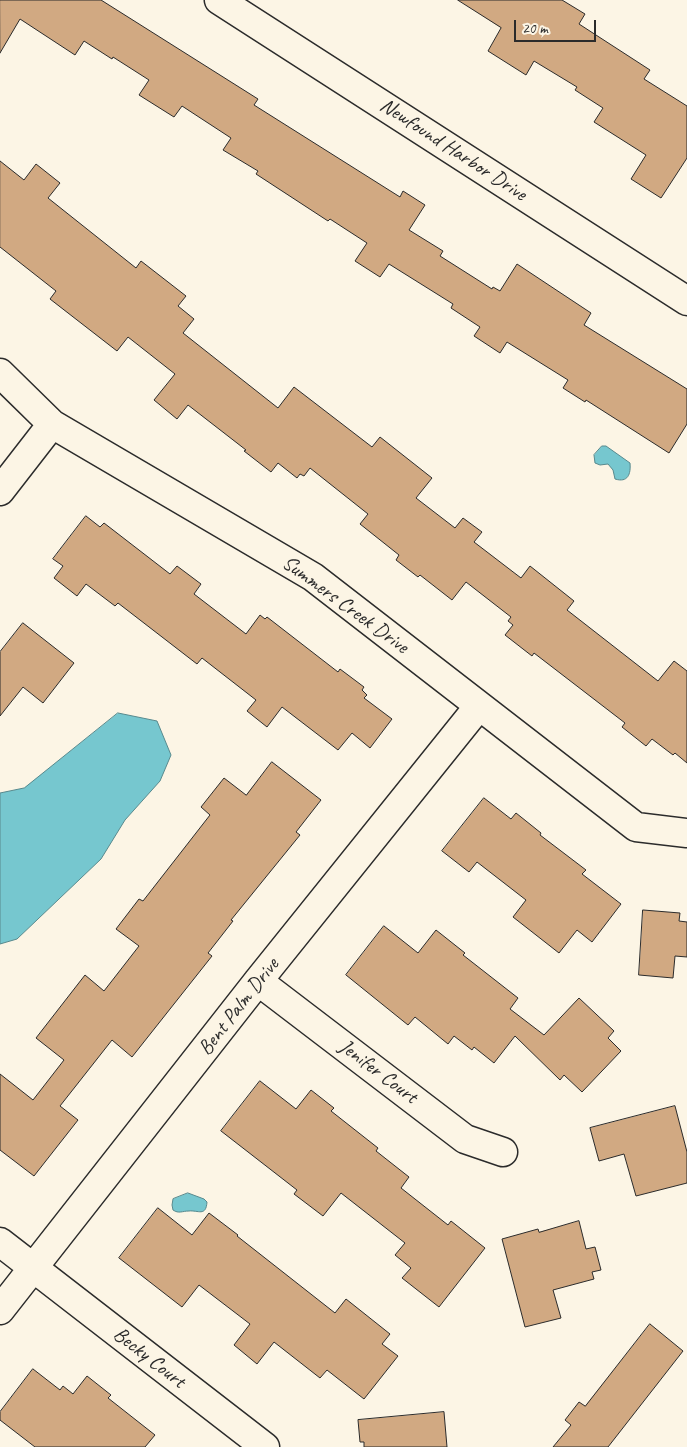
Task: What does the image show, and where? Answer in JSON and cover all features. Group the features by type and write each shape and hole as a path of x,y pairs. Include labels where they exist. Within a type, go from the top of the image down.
{"street":[{"name":"Newfound Harbor Drive","path":"219,0 687,301"},
{"name":"Summers Creek Drive","path":"0,373 52,424 313,576 636,827 687,833"},
{"path":"0,490 52,424"},
{"name":"Bent Palm Drive","path":"0,1310 258,982 479,706"},
{"name":"Jenifer Court","path":"258,982 466,1139 503,1152"},
{"name":"Becky Court","path":"0,1242 266,1447"}],"water":[{"path":"602,446 606,446 630,463 630,471 626,479 615,479 613,470 608,464 600,465 595,463 594,455"},
{"path":"118,713 157,721 171,755 160,781 125,820 101,859 17,939 0,944 0,793 24,788"},
{"path":"188,1193 207,1202 205,1210 201,1212 179,1212 173,1210 173,1199"}],"building":[{"path":"0,0 101,0 258,99 254,105 400,197 403,191 425,205 409,230 443,251 440,256 492,289 493,287 500,291 517,264 591,313 584,325 687,389 687,424 669,453 586,400 585,402 563,388 568,380 507,342 500,353 474,336 480,327 451,308 453,304 389,264 380,277 355,261 367,243 330,219 328,221 256,174 258,171 223,150 231,138 182,106 174,117 139,95 149,80 113,57 112,59 84,41 75,55 20,19 0,53"},
{"path":"458,0 562,0 585,14 579,24 650,70 644,79 687,106 687,158 661,198 631,179 646,155 594,122 603,108 575,90 577,87 534,61 526,75 488,51 501,28"},
{"path":"0,161 24,180 36,164 60,183 48,198 136,268 141,261 186,296 178,306 194,319 183,333 278,408 294,387 372,447 380,437 432,478 416,498 455,528 463,518 482,532 474,542 521,578 530,566 574,601 567,610 658,681 674,661 687,671 687,763 652,739 646,746 622,727 625,723 534,653 532,656 505,635 513,625 508,621 511,617 466,582 452,600 420,575 418,577 396,560 399,555 360,524 368,514 310,468 304,476 300,474 297,478 278,463 271,472 188,405 177,419 154,400 175,374 128,337 117,351 50,299 56,291 0,247"},
{"path":"86,516 100,527 104,523 170,574 177,566 201,584 194,594 246,634 260,615 265,619 267,617 338,672 340,669 364,687 362,690 367,695 364,698 392,719 370,748 352,733 338,750 282,707 267,727 247,711 256,700 202,658 197,664 118,603 115,606 86,584 77,596 54,578 63,566 53,559"},
{"path":"23,623 74,663 43,703 23,687 0,716 0,652"},
{"path":"272,762 321,800 296,832 300,835 231,920 233,921 208,953 212,956 132,1057 112,1040 60,1106 78,1120 34,1176 0,1150 0,1074 33,1100 64,1060 36,1038 85,975 104,991 139,946 116,929 139,899 143,901 210,815 201,807 224,778 246,795"},
{"path":"484,798 511,819 516,813 541,833 540,835 586,870 582,874 621,904 592,942 577,930 559,953 513,917 526,900 477,862 469,872 442,851"},
{"path":"643,910 680,913 679,921 687,922 687,957 675,956 673,978 639,975"},
{"path":"384,926 418,953 436,930 465,953 463,955 518,998 510,1009 544,1035 579,998 614,1031 608,1038 621,1051 582,1092 564,1075 560,1080 515,1036 494,1063 474,1047 472,1050 454,1036 448,1044 415,1017 408,1025 346,975"},
{"path":"260,1081 296,1109 311,1090 334,1108 331,1111 378,1148 376,1151 409,1177 401,1188 448,1225 451,1221 485,1248 439,1307 402,1278 411,1268 395,1255 405,1243 341,1193 323,1216 294,1194 297,1190 221,1131"},
{"path":"675,1106 687,1152 687,1183 636,1196 624,1154 599,1161 590,1128"},
{"path":"158,1208 192,1235 209,1213 335,1313 346,1299 390,1334 382,1344 398,1356 364,1399 327,1370 320,1378 274,1342 257,1364 234,1345 250,1324 199,1285 182,1307 119,1258"},
{"path":"579,1221 586,1249 595,1247 601,1270 592,1272 594,1279 553,1290 561,1318 525,1327 502,1239 538,1229 539,1232"},
{"path":"650,1324 683,1351 608,1447 553,1447 571,1425 565,1420 579,1402 585,1406"},
{"path":"33,1369 60,1390 63,1386 73,1394 87,1376 111,1395 108,1398 155,1435 145,1447 35,1447 0,1420 0,1412"},
{"path":"444,1412 447,1447 364,1447 364,1442 360,1442 358,1420"}]}
